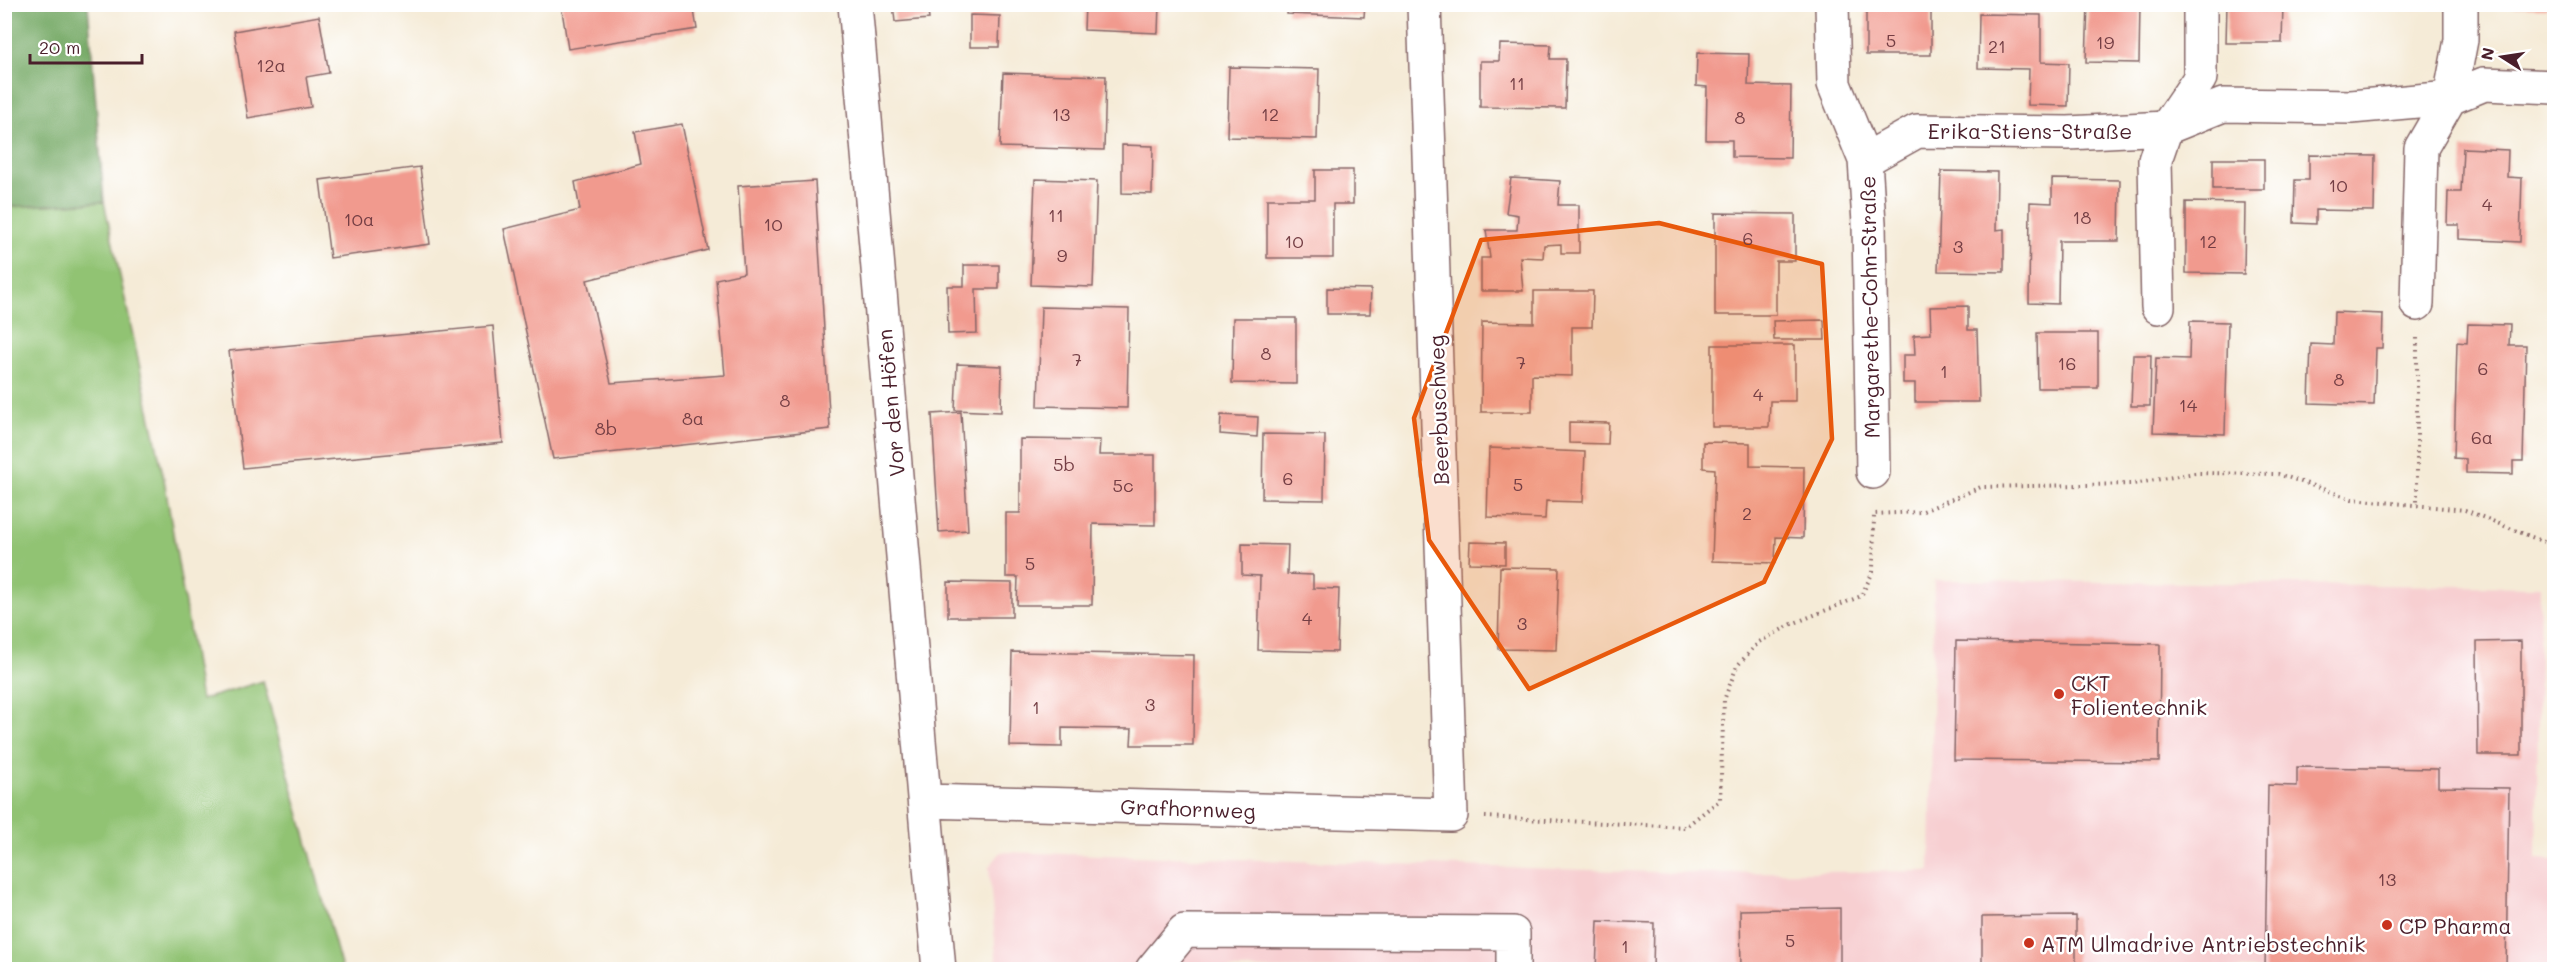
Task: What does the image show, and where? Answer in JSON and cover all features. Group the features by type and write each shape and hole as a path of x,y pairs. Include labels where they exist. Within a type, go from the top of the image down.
{"street":[{"name":"Vor den Höfen","path":"855,4 939,969"},
{"name":"Beerbuschweg","path":"1424,4 1451,815"},
{"name":"Margarethe-Cohn-Straße","path":"1832,4 1834,84 1865,160 1869,223 1873,472"},
{"name":"Erika-Stiens-Straße","path":"2158,307 2155,160 2166,128 2200,78 2200,4"},
{"path":"2417,304 2421,148 2450,99 2461,40 2461,4"},
{"name":"Erika-Stiens-Straße","path":"1865,160 1917,130 2068,133 2166,128 2223,105 2351,106 2450,99 2484,84 2554,87"},
{"name":"Grafhornweg","path":"926,801 1451,815"},
{"path":"1152,969 1184,931 1513,933 1512,969"}],"path":[{"path":"2417,304 2417,506"},
{"path":"1451,815 1644,826 1685,826 1720,800 1724,700 1737,666 1759,642 1792,624 1861,596 1873,572 1874,514 1922,512 1981,487 2133,484 2195,473 2278,474 2352,499 2465,510 2554,546"}],"highlighted area":[{"path":"1659,223 1822,264 1832,439 1764,582 1529,689 1429,540 1414,418 1481,240"}],"shaded area":[{"path":"1934,580 2540,587 2536,859 2554,860 2554,969 997,969 989,867 1001,852 1690,873 1930,871"}],"green space":[{"path":"5,4 88,5 104,202 5,207"},
{"path":"104,202 164,479 201,700 263,681 342,969 5,969 5,207"}],"building":[{"path":"561,4 693,4 697,29 568,49"},
{"path":"893,4 927,4 929,19 895,22"},
{"path":"1085,4 1159,4 1158,33 1084,30"},
{"path":"1288,4 1365,4 1364,17 1287,14"},
{"path":"1866,4 1931,4 1931,55 1866,55"},
{"path":"2088,4 2140,4 2139,63 2086,62"},
{"path":"2227,4 2283,4 2282,43 2226,43"},
{"path":"2361,4 2421,4 2421,9 2361,7"},
{"path":"2485,4 2549,4 2549,8 2485,8"},
{"path":"1979,14 2041,15 2041,62 2069,63 2068,106 2028,105 2029,69 1978,68"},
{"path":"970,15 1000,16 999,47 970,47"},
{"path":"319,16 329,73 306,77 311,107 248,118 234,31"},
{"path":"1500,44 1551,45 1550,59 1566,59 1565,108 1480,107 1480,61 1499,61"},
{"path":"1697,53 1749,54 1748,85 1791,86 1790,158 1732,157 1732,140 1706,140 1707,87 1696,86"},
{"path":"1229,67 1319,69 1317,139 1227,137"},
{"path":"1003,73 1106,76 1104,150 1000,147"},
{"path":"682,124 708,250 587,280 611,383 725,375 716,279 744,273 738,186 815,181 830,429 553,459 504,229 580,210 575,182 641,164 635,132"},
{"path":"1122,145 1153,146 1152,194 1122,193"},
{"path":"2463,148 2508,150 2507,177 2522,178 2520,242 2459,239 2459,225 2447,225 2448,192 2461,192"},
{"path":"2309,155 2375,156 2374,211 2316,210 2316,224 2294,223 2295,180 2309,180"},
{"path":"2213,159 2264,159 2264,189 2213,189"},
{"path":"420,167 430,244 330,258 320,180"},
{"path":"1315,170 1353,170 1353,204 1333,204 1333,258 1267,258 1267,199 1315,199"},
{"path":"1941,171 1997,172 1996,230 2004,229 2004,272 1938,271"},
{"path":"1511,178 1560,181 1558,205 1579,205 1579,253 1561,253 1561,244 1544,245 1543,258 1520,257 1523,291 1481,291 1481,258 1490,258 1486,230 1517,230 1518,215 1506,213"},
{"path":"1035,179 1097,181 1093,287 1031,285"},
{"path":"2052,179 2120,180 2119,241 2059,241 2058,304 2029,303 2030,202 2052,203"},
{"path":"2186,202 2245,203 2244,274 2186,273"},
{"path":"1715,213 1795,214 1795,261 1776,261 1776,315 1715,315"},
{"path":"964,265 999,265 999,289 976,289 977,333 948,334 947,286 964,286"},
{"path":"1327,288 1371,289 1370,314 1327,314"},
{"path":"1534,291 1593,291 1592,327 1572,327 1572,376 1532,375 1532,412 1481,412 1482,322 1534,323"},
{"path":"1968,306 1968,330 1977,330 1979,402 1915,402 1915,383 1903,383 1903,355 1915,355 1914,335 1931,334 1930,307"},
{"path":"1041,307 1129,309 1127,408 1038,406"},
{"path":"2334,312 2383,314 2382,348 2376,348 2374,405 2309,403 2311,344 2333,345"},
{"path":"1233,318 1296,318 1296,384 1232,383"},
{"path":"1824,320 1825,340 1774,340 1773,321"},
{"path":"2190,321 2228,322 2225,434 2153,432 2156,358 2189,359"},
{"path":"2468,324 2510,325 2509,345 2526,345 2523,461 2513,461 2513,474 2466,473 2466,459 2454,458 2457,342 2467,343"},
{"path":"493,326 503,443 243,468 229,351"},
{"path":"2037,333 2098,333 2098,388 2038,388"},
{"path":"1712,345 1795,345 1795,401 1770,401 1769,427 1712,427"},
{"path":"2133,355 2151,355 2150,406 2131,406"},
{"path":"957,364 1002,366 1001,412 955,410"},
{"path":"961,412 968,530 939,532 932,414"},
{"path":"1221,415 1258,417 1257,437 1220,434"},
{"path":"1569,422 1609,423 1608,444 1569,443"},
{"path":"1263,434 1325,435 1324,500 1262,499"},
{"path":"1020,439 1100,440 1099,455 1155,455 1155,525 1093,524 1092,605 1017,605 1018,577 1006,577 1006,513 1020,513"},
{"path":"1703,442 1750,443 1750,466 1804,467 1803,538 1776,537 1775,563 1712,561 1715,469 1703,468"},
{"path":"1489,448 1585,452 1583,502 1546,501 1545,519 1487,517"},
{"path":"1470,542 1505,543 1505,564 1469,563"},
{"path":"1242,544 1288,545 1287,574 1313,575 1313,588 1339,589 1337,652 1258,650 1260,576 1242,575"},
{"path":"1500,567 1559,568 1556,650 1498,649"},
{"path":"948,582 1012,583 1012,617 948,617"},
{"path":"1956,641 2160,644 2159,762 1954,760"},
{"path":"2521,641 2521,755 2478,755 2477,642"},
{"path":"1012,652 1194,655 1193,745 1131,745 1132,729 1062,728 1062,747 1010,746"},
{"path":"2297,767 2438,769 2438,787 2509,788 2506,970 2265,970 2268,785 2297,786"},
{"path":"1840,908 1840,970 1741,970 1740,910"},
{"name":"ATM Ulmadrive Antriebstechnik","path":"2076,916 2076,970 1982,970 1982,917"},
{"path":"1598,921 1654,923 1653,970 1596,970"}],"place":[{"name":"CKT Folientechnik","path":"2059,694"},
{"name":"CP Pharma","path":"2387,925"},
{"name":"ATM Ulmadrive Antriebstechnik","path":"2029,943"}]}
